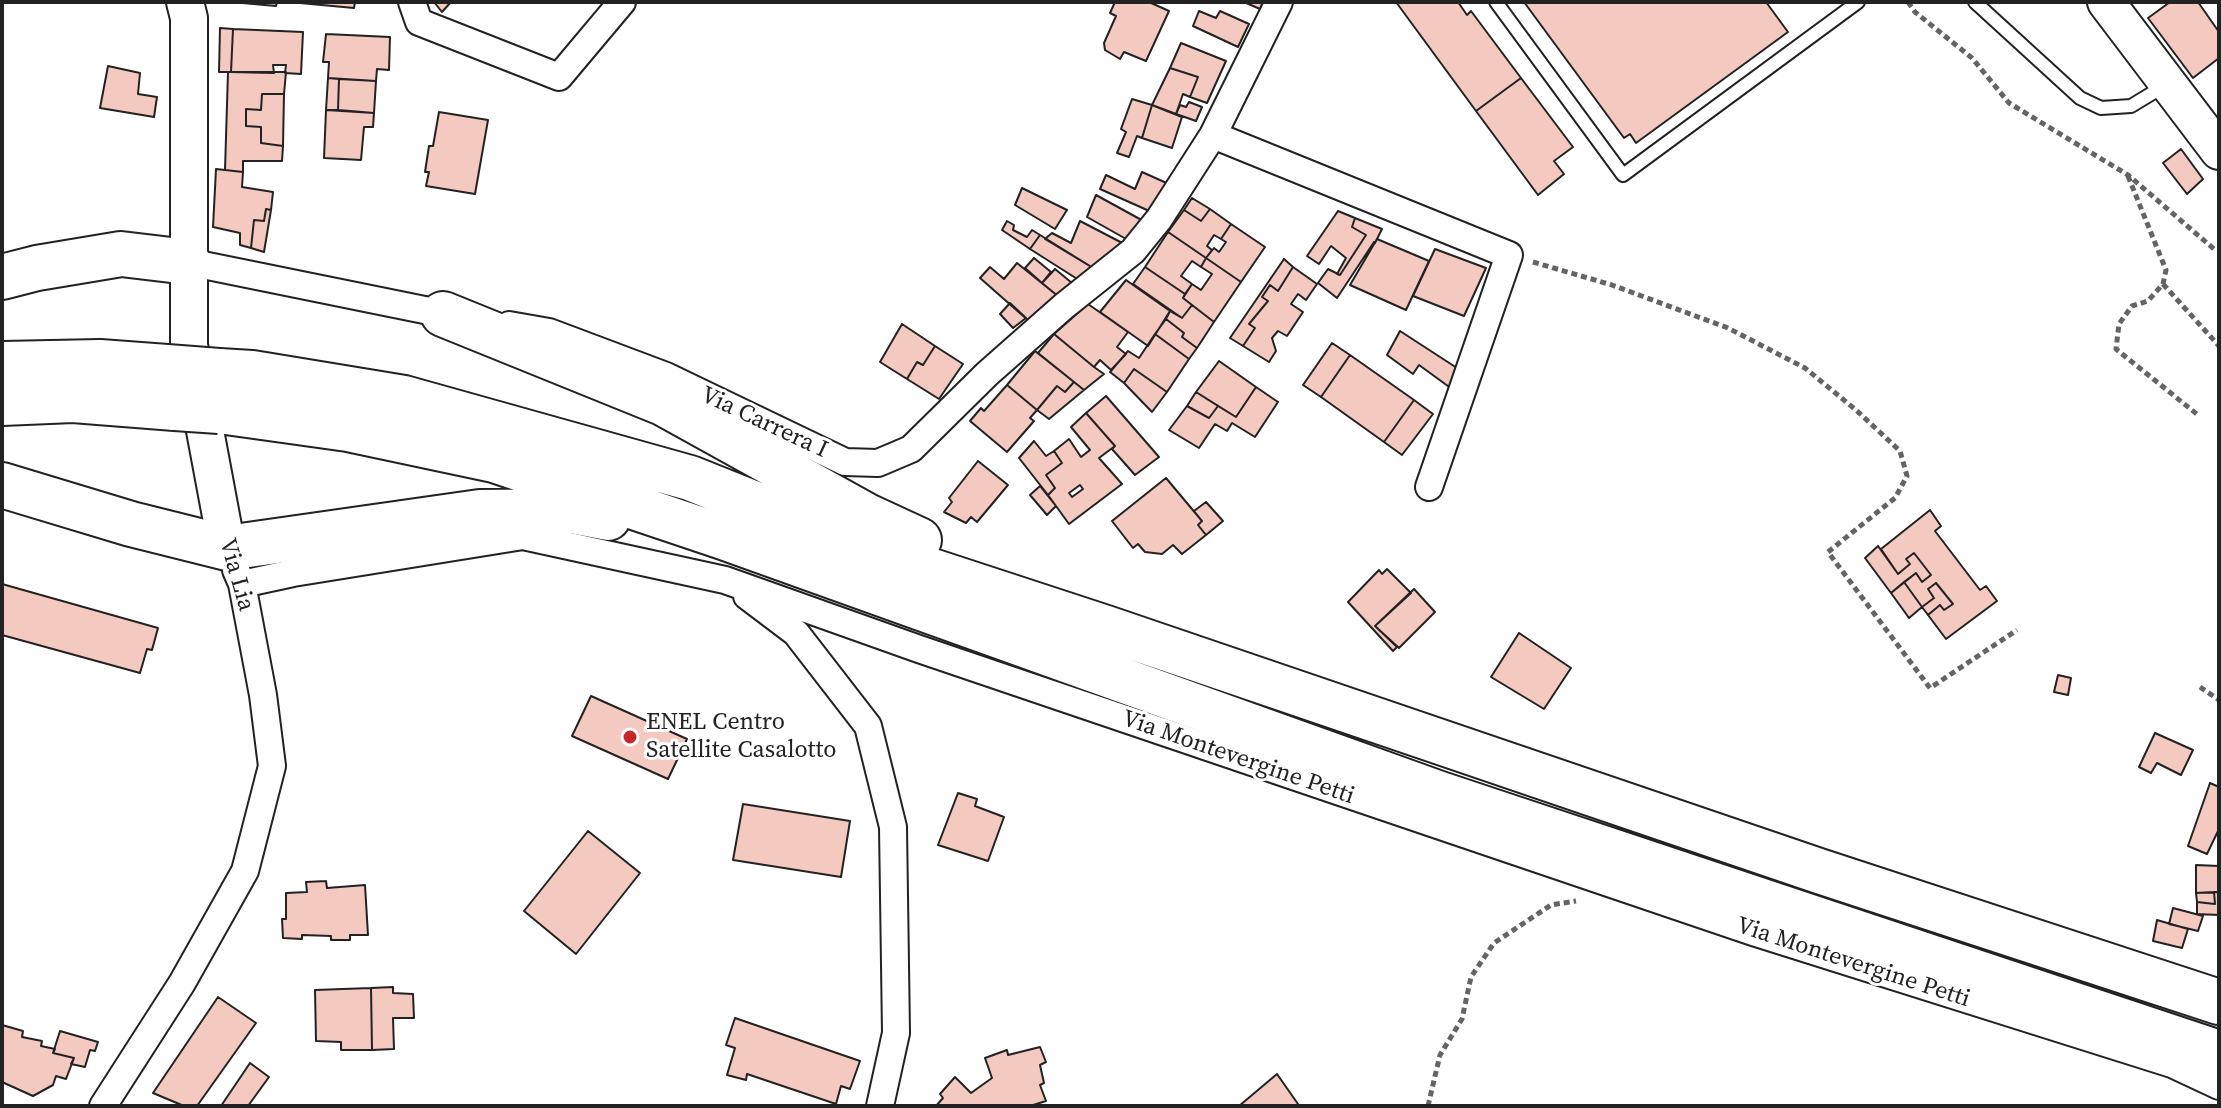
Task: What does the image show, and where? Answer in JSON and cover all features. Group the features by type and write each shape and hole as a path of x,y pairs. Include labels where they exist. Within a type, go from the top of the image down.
{"highway":[{"path":"2,277 121,254 188,262"},
{"path":"443,314 663,403 867,516 1106,628"},
{"path":"2,364 100,362 171,387"},
{"path":"219,391 252,373 404,398 690,478 880,554 1819,871 2219,1002"},
{"path":"2,403 73,400 171,387 219,391 348,429 494,460 723,537 1443,795 1893,942 2219,1053"},
{"path":"2,485 131,524 235,566 480,512 571,511 723,537"}],"street":[{"name":"Via Lia","path":"103,1106 182,983 245,871 272,766 263,695 189,345 189,18 185,2"},
{"path":"412,2 419,22 559,77 622,2"},
{"name":"Via Carrera I","path":"188,262 443,314 549,332 666,376 845,462 878,463 911,449 987,374 1133,251 1159,219 1213,135 1279,2"},
{"path":"2115,5 2166,84 2219,151"},
{"path":"1213,135 1509,255 1429,487"},
{"name":"Via Montevergine Petti","path":"235,566 293,573 523,536 725,580 992,674 1753,932 2172,1064 2219,1086"},
{"path":"725,580 796,633 868,726 893,827 896,1033 880,1106"}],"lane":[{"path":"1496,2 1623,175 1858,2"},
{"path":"1975,2 2080,98 2101,108 2131,106 2166,84"}],"path":[{"path":"1908,2 1915,12 1972,58 2009,103 2128,175 2214,249"},
{"path":"2128,175 2166,270 2163,284 2148,301 2132,306 2119,324 2116,349 2198,415"},
{"path":"1509,255 1612,285 1728,328 1805,368 1900,451 1907,476 1895,498 1828,552 1930,688 2017,630"},
{"path":"2163,284 2219,346"},
{"path":"2200,687 2219,700"},
{"path":"1428,1106 1440,1055 1462,1019 1471,977 1494,943 1551,905 1579,900"}],"building":[{"path":"231,2 277,2 276,6"},
{"path":"289,2 355,2 354,8"},
{"path":"434,2 451,2 442,12"},
{"path":"1115,2 1149,2 1169,11 1146,61 1124,52 1120,59 1105,50 1104,43 1116,16 1110,13"},
{"path":"1244,2 1263,2 1260,9"},
{"path":"1396,2 1458,2 1467,15 1471,11 1521,78 1476,111"},
{"path":"1524,2 1766,2 1788,32 1636,143 1630,134 1624,138"},
{"path":"2170,2 2198,2 2219,32 2219,58 2193,78 2148,18"},
{"path":"1199,11 1216,18 1220,11 1249,24 1238,47 1193,26"},
{"path":"220,28 233,29 231,72 219,72"},
{"path":"233,29 303,32 301,74 285,73 286,65 273,65 274,73 231,72"},
{"path":"326,34 390,37 389,70 377,69 376,81 328,78 329,62 323,62"},
{"path":"1181,43 1226,61 1207,103 1190,97 1198,77 1170,68"},
{"path":"108,66 140,73 138,94 157,97 154,117 100,108"},
{"path":"1170,68 1198,77 1190,97 1183,94 1176,114 1152,105"},
{"path":"228,72 286,72 284,94 262,94 261,110 246,109 246,126 261,127 261,143 283,146 282,161 243,161 243,172 225,170"},
{"path":"328,78 339,79 338,110 326,110"},
{"path":"1521,78 1573,147 1554,161 1564,174 1538,195 1476,111"},
{"path":"339,79 376,81 374,113 338,110"},
{"path":"262,94 284,94 283,146 261,143 261,127 246,126 246,109 261,110"},
{"path":"1132,99 1152,105 1142,138 1137,136 1129,157 1117,153 1126,132 1121,129"},
{"path":"1189,102 1202,107 1196,121 1176,114 1180,105 1186,107"},
{"path":"1152,105 1182,117 1172,148 1142,138"},
{"path":"326,110 374,113 373,127 364,127 361,160 324,158"},
{"path":"439,112 488,120 475,194 426,186 429,146 433,146"},
{"path":"2181,149 2203,179 2187,194 2163,163"},
{"path":"216,169 243,172 242,187 273,192 271,210 266,209 264,221 254,220 251,248 240,245 240,233 213,227"},
{"path":"1142,172 1171,185 1156,214 1100,189 1106,175 1135,189"},
{"path":"1022,188 1067,210 1055,229 1015,205"},
{"path":"1096,195 1147,223 1135,244 1087,217"},
{"path":"1192,198 1210,209 1201,221 1184,210"},
{"path":"266,209 271,210 264,252 251,248 254,220 264,221"},
{"path":"1210,209 1231,224 1221,239 1214,235 1207,246 1212,250 1206,258 1168,232 1184,210 1201,221"},
{"path":"1338,211 1355,218 1352,227 1366,235 1340,275 1337,274 1346,258 1331,246 1319,264 1307,256"},
{"path":"1355,218 1382,229 1337,298 1318,283 1328,269 1340,275 1366,235 1352,227"},
{"path":"1007,221 1014,225 1013,230 1027,237 1032,230 1040,235 1030,249 1002,230"},
{"path":"1080,221 1130,247 1098,271 1045,239 1052,233 1071,243"},
{"path":"1231,224 1265,247 1241,282 1206,258 1214,248 1219,252 1226,242 1221,239"},
{"path":"1168,232 1206,258 1201,267 1192,261 1181,276 1192,284 1185,294 1145,267"},
{"path":"1040,235 1098,271 1082,282 1030,249"},
{"path":"1377,239 1429,261 1406,310 1350,285"},
{"path":"1435,249 1486,268 1464,316 1413,296"},
{"path":"1034,258 1051,272 1042,283 1025,268"},
{"path":"1206,258 1241,282 1214,322 1183,298 1192,284 1201,290 1212,274 1201,267"},
{"path":"1284,259 1293,267 1278,291 1270,285 1262,297 1268,301 1249,324 1255,328 1243,346 1230,338"},
{"path":"1017,263 1059,297 1030,322 980,278 990,267 1004,279"},
{"path":"1145,267 1185,294 1183,298 1192,305 1182,318 1133,284"},
{"path":"1293,267 1317,284 1306,300 1298,294 1291,304 1303,312 1287,336 1278,331 1272,338 1276,351 1269,362 1243,346 1255,328 1249,324 1268,301 1262,297 1270,285 1278,291"},
{"path":"1055,269 1072,283 1059,297 1042,283"},
{"path":"1126,280 1170,311 1148,346 1100,312"},
{"path":"1010,303 1026,318 1013,328 1000,314"},
{"path":"1088,304 1128,332 1117,347 1126,354 1111,370 1100,360 1094,367 1054,334"},
{"path":"1192,305 1214,322 1197,348 1166,319 1170,311 1182,318"},
{"path":"1166,319 1197,348 1189,359 1155,334"},
{"path":"902,324 935,346 923,365 917,362 907,379 880,362"},
{"path":"1400,331 1457,368 1452,389 1419,365 1413,374 1387,355"},
{"path":"1054,334 1104,374 1084,390 1038,353"},
{"path":"1155,334 1189,359 1167,392 1134,369 1124,383 1110,372 1128,351 1139,358"},
{"path":"1332,343 1350,355 1321,397 1303,385"},
{"path":"935,346 963,364 939,399 907,379 917,362 923,365"},
{"path":"1035,351 1074,382 1065,392 1057,386 1037,410 1007,385"},
{"path":"1350,355 1414,400 1384,442 1321,397"},
{"path":"1219,361 1256,387 1236,417 1196,392"},
{"path":"1134,369 1167,392 1152,412 1124,383"},
{"path":"1074,382 1084,390 1049,419 1037,410 1057,386 1065,392"},
{"path":"1007,385 1037,410 1030,418 1034,421 1007,452 970,421 981,408 984,411"},
{"path":"1256,387 1278,402 1255,437 1232,423 1227,431 1215,424 1199,448 1169,430 1187,406 1209,418 1218,406 1236,417"},
{"path":"1196,392 1218,406 1209,418 1187,406"},
{"path":"1106,396 1159,457 1135,475 1086,413"},
{"path":"1414,400 1433,414 1402,455 1384,442"},
{"path":"1086,413 1115,446 1099,458 1122,484 1069,524 1048,495 1055,488 1046,475 1062,463 1054,451 1069,439 1081,457 1090,450 1071,427","holes":["1080,485 1083,489 1072,497 1069,493"]},
{"path":"1034,441 1046,456 1054,451 1062,463 1046,475 1055,488 1048,495 1019,458"},
{"path":"978,461 1008,485 977,522 971,517 966,523 944,512 952,502 949,498"},
{"path":"1166,478 1202,521 1198,525 1206,535 1182,554 1173,545 1162,554 1145,552 1138,544 1133,548 1112,521"},
{"path":"1040,486 1056,506 1047,515 1030,495"},
{"path":"1206,502 1223,521 1206,535 1198,525 1202,521 1194,511"},
{"path":"1930,510 1941,526 1935,531 1980,590 1986,586 1997,601 1946,639 1928,615 1940,605 1944,610 1953,604 1936,583 1928,589 1934,598 1922,607 1904,582 1916,573 1922,582 1931,575 1914,553 1906,559 1910,564 1898,574 1881,549"},
{"path":"1878,546 1898,574 1910,564 1906,559 1914,553 1931,575 1922,582 1916,573 1891,593 1865,558"},
{"path":"1387,569 1411,593 1375,626 1397,647 1393,651 1348,602 1379,570 1382,574"},
{"path":"1904,582 1922,607 1909,618 1891,593"},
{"path":"1936,583 1953,604 1944,610 1940,605 1928,615 1922,607 1934,598 1928,589"},
{"path":"2,584 158,628 152,650 147,649 140,673 2,635"},
{"path":"1414,589 1435,612 1399,648 1375,626"},
{"path":"1519,633 1571,668 1544,709 1491,677"},
{"path":"2058,675 2071,678 2068,695 2054,692"},
{"name":"ENEL Centro Satellite Casalotto","path":"591,696 687,739 668,779 572,736"},
{"path":"2155,733 2193,750 2181,775 2157,763 2151,773 2139,767"},
{"path":"2210,783 2219,787 2219,829 2207,854 2188,846"},
{"path":"958,793 977,799 975,806 1004,817 988,861 938,845"},
{"path":"743,804 850,821 841,877 733,860"},
{"path":"588,831 640,873 576,954 524,911"},
{"path":"2196,865 2219,866 2219,892 2196,893"},
{"path":"326,881 327,888 365,885 368,935 350,935 350,940 302,935 302,939 283,938 286,893 307,892 306,882"},
{"path":"2214,892 2215,904 2197,902 2196,893"},
{"path":"2214,892 2219,892 2219,915 2197,914 2197,902 2215,904"},
{"path":"2173,908 2203,916 2198,931 2169,924"},
{"path":"2157,920 2188,929 2182,948 2153,941"},
{"path":"393,987 393,993 413,994 414,1018 393,1018 394,1049 372,1050 371,988"},
{"path":"371,988 372,1050 341,1050 341,1042 316,1041 315,990"},
{"path":"218,997 256,1023 197,1106 184,1106 153,1093"},
{"path":"735,1018 860,1061 850,1089 841,1086 836,1104 747,1074 746,1080 727,1075 735,1048 726,1045"},
{"path":"2,1025 23,1031 22,1037 42,1041 41,1046 55,1049 53,1053 74,1058 66,1079 56,1076 53,1085 33,1096 2,1082"},
{"path":"60,1031 98,1042 95,1051 90,1050 85,1067 71,1064 74,1058 53,1053"},
{"path":"1040,1047 1046,1062 1040,1065 1044,1083 1040,1085 1046,1101 1030,1106 936,1106 943,1098 940,1094 955,1077 971,1093 992,1078 985,1058 1007,1050 1008,1055"},
{"path":"250,1063 269,1077 248,1106 221,1106"},
{"path":"1277,1074 1298,1104 1296,1106 1239,1106"}],"place":[{"name":"ENEL Centro Satellite Casalotto","path":"630,737"}]}
